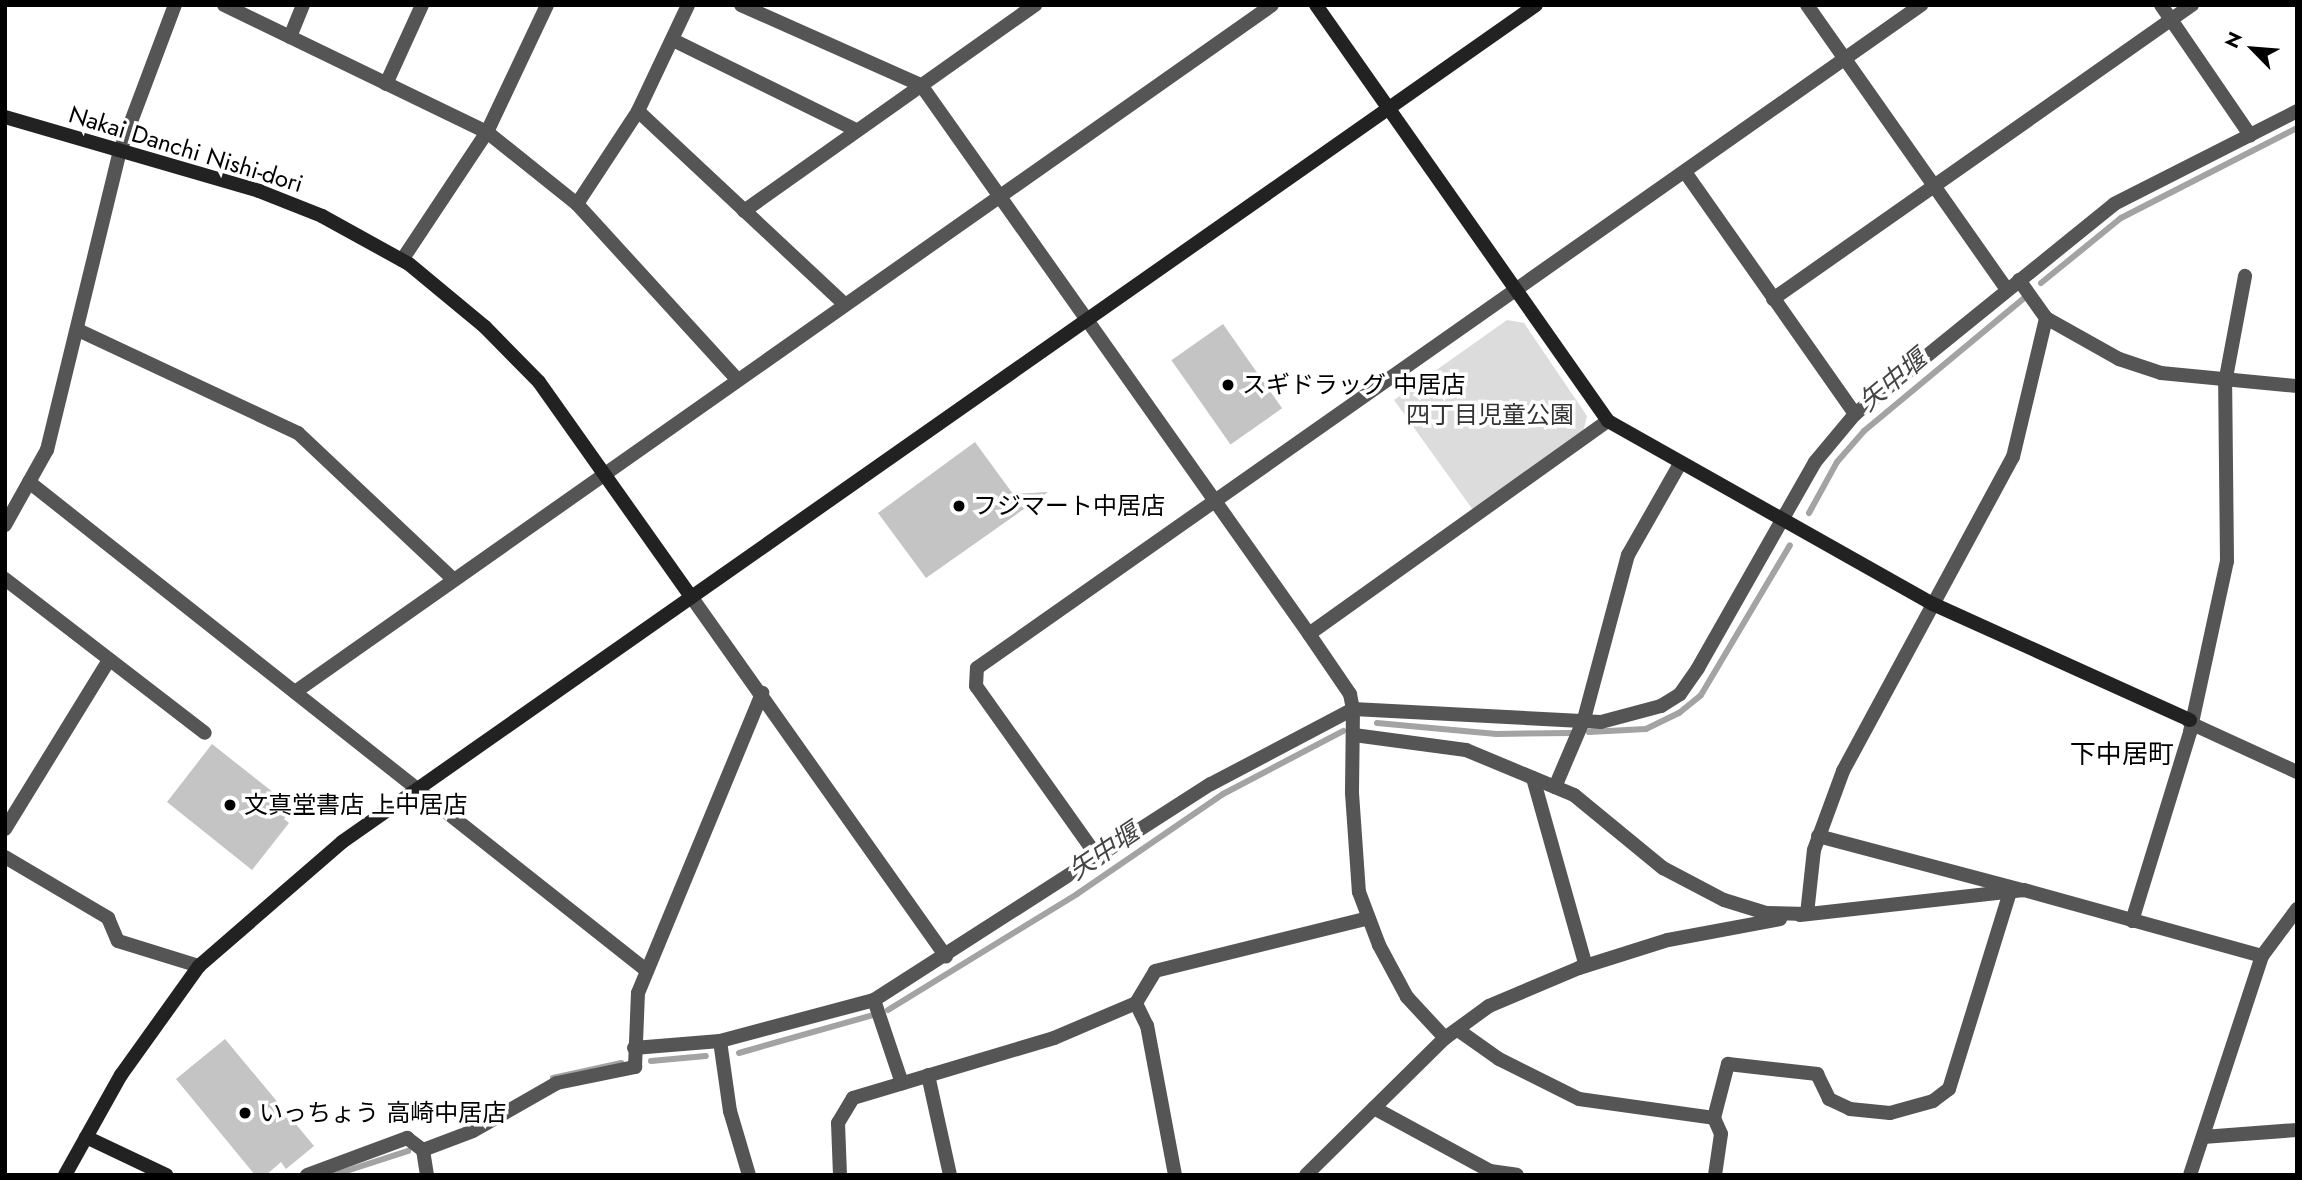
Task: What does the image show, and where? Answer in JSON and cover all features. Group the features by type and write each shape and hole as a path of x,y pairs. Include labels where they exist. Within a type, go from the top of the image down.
{"street":[{"path":"5,525 47,450 120,151 174,5"},
{"path":"224,5 487,132 577,204 737,379"},
{"path":"290,37 303,5"},
{"path":"386,84 422,5"},
{"path":"402,260 487,132 547,5"},
{"path":"577,204 638,111 688,5"},
{"path":"741,5 920,85 1350,694 1354,735 1352,793 1359,891 1407,997 1452,1034 1579,1100 1714,1118"},
{"path":"744,211 1035,5"},
{"path":"295,692 1272,5"},
{"path":"1316,5 1391,108 1514,292 1608,421 1680,464 1933,604 2297,772"},
{"path":"65,1175 159,1017 199,966 250,917 416,789 1536,5"},
{"path":"1807,5 1844,60 1937,184 2007,290"},
{"path":"1099,859 976,686 977,668 1217,503 1921,5"},
{"path":"2161,5 2250,135"},
{"path":"1773,299 2192,5"},
{"path":"673,40 856,130"},
{"path":"638,111 844,304"},
{"path":"634,1048 720,1041 874,1000 946,957 1211,785 1353,709 1584,719 1634,716 1680,694 1784,520 1815,462 1855,414 2114,204 2297,111"},
{"name":"Nakai Danchi Nishi-dori","path":"5,117 259,191 322,216 402,260 485,327 539,382 690,595"},
{"path":"1685,172 1855,414"},
{"path":"2132,920 2190,722 2227,561 2225,383 2245,276"},
{"path":"2019,280 2046,318 2119,359 2161,373 2225,383 2297,386"},
{"path":"1807,914 1818,836 1862,729 2013,457 2046,318"},
{"path":"78,330 298,433 454,580"},
{"path":"1309,634 1608,421"},
{"path":"1555,787 1584,719 1628,555 1680,464"},
{"path":"29,482 646,970"},
{"path":"5,579 205,733"},
{"path":"690,595 762,693 946,957"},
{"path":"5,829 109,660"},
{"path":"423,1150 473,1131 557,1083 626,1073 635,1067 635,1009 646,970 762,693"},
{"path":"1354,735 1439,743 1533,778 1555,787 1602,815 1663,868 1724,900 1766,913 1807,914"},
{"path":"1533,778 1586,966"},
{"path":"1818,836 2262,956"},
{"path":"5,857 108,918 118,941 199,966"},
{"path":"1306,1175 1452,1034 1489,1006 1586,966 1668,940 1807,914 2017,891"},
{"path":"1715,1175 1721,1134 1714,1118 1728,1064 1816,1074 1829,1099 1850,1109 1890,1113 1933,1101 1949,1089 2017,891"},
{"path":"2190,1175 2262,956 2297,909"},
{"path":"840,1175 838,1123 853,1098 1054,1038 1136,1003 1155,971 1369,918"},
{"path":"874,1000 902,1083"},
{"path":"1136,1003 1147,1026 1175,1175"},
{"path":"720,1041 730,1111 749,1175"},
{"path":"928,1075 950,1175"},
{"path":"1374,1108 1490,1171 1517,1175"},
{"path":"2203,1137 2297,1130"},
{"path":"86,1137 166,1175"},
{"path":"307,1175 407,1138 423,1150 427,1175"}],"green space":[{"name":"四丁目児童公園","path":"1507,320 1524,323 1587,416 1583,432 1473,510 1394,400"}],"building":[{"name":"スギドラッグ 中居店","path":"1223,324 1282,408 1230,445 1171,360"},
{"name":"フジマート中居店","path":"975,442 1013,494 1048,492 926,578 878,513"},
{"name":"文真堂書店 上中居店","path":"212,744 293,808 284,819 289,823 252,870 167,802"},
{"name":"いっちょう 高崎中居店","path":"225,1039 314,1146 286,1169 281,1162 266,1175 255,1175 176,1079"}],"waterway":[{"name":"矢中堰","path":"2041,283 2121,218 2297,128"},
{"name":"矢中堰","path":"1809,513 1837,462 1864,431 2024,298"},
{"name":"矢中堰","path":"1589,732 1646,729 1679,713 1701,695 1790,545"},
{"name":"矢中堰","path":"1377,723 1496,734 1571,733"},
{"name":"矢中堰","path":"888,1010 1077,894 1223,794 1343,731"},
{"name":"矢中堰","path":"739,1053 873,1015"},
{"name":"矢中堰","path":"651,1061 706,1056"},
{"name":"矢中堰","path":"553,1078 621,1063"},
{"name":"矢中堰","path":"334,1175 408,1151"}],"place":[{"name":"スギドラッグ 中居店","path":"1228,385"},
{"name":"フジマート中居店","path":"959,506"},
{"name":"文真堂書店 上中居店","path":"230,805"},
{"name":"いっちょう 高崎中居店","path":"245,1113"}],"district":[{"name":"下中居町","path":"2122,755"}]}
